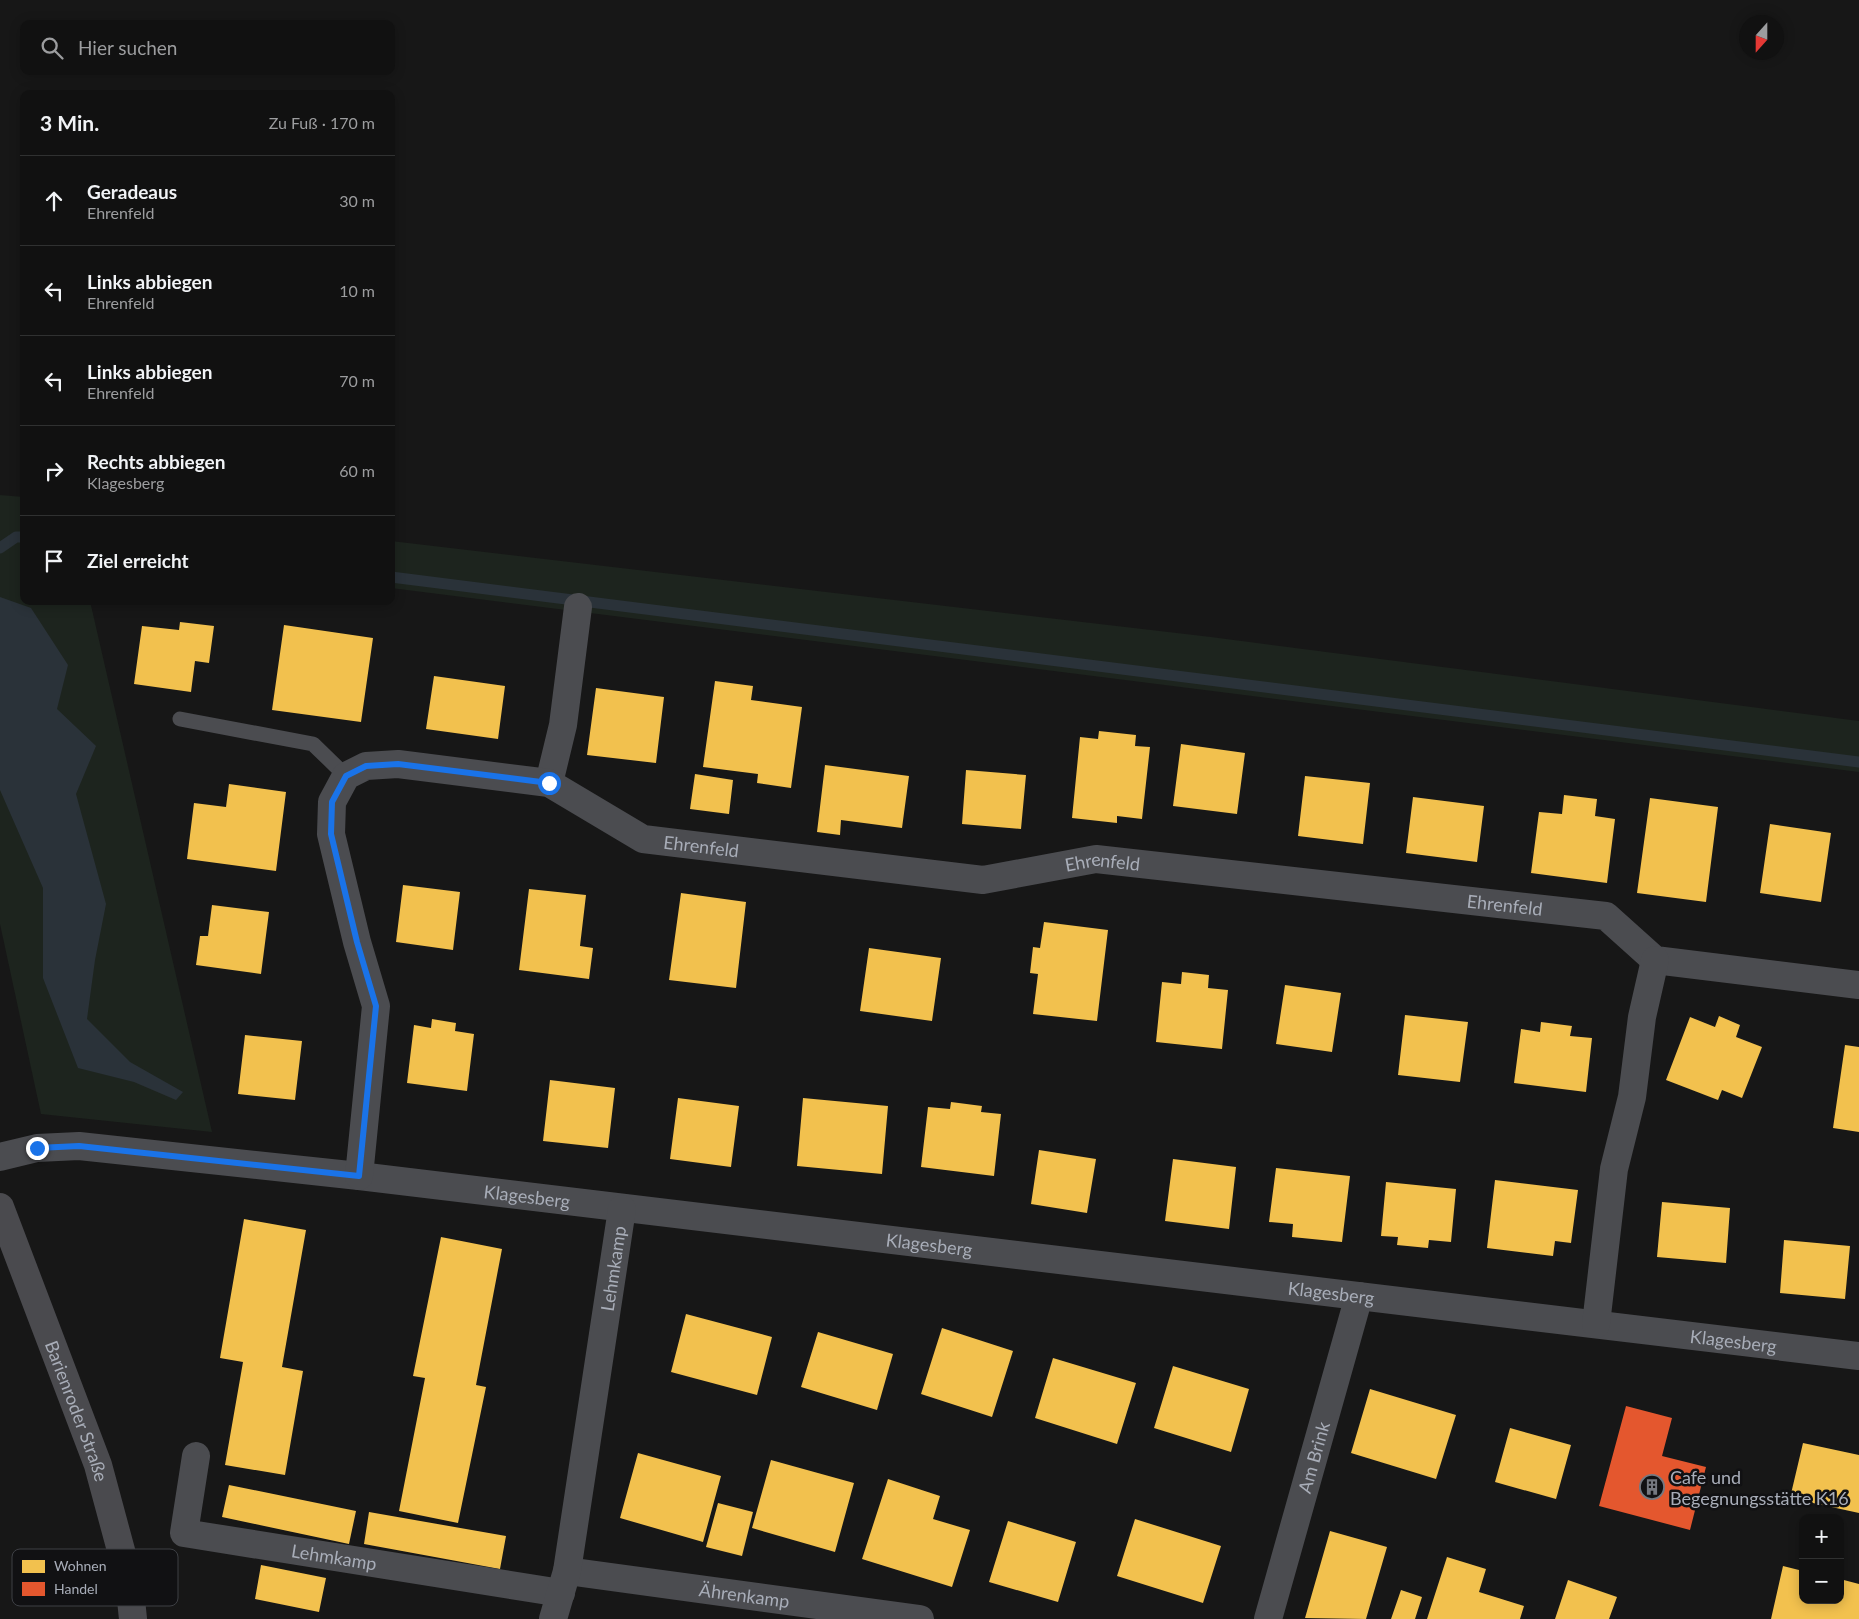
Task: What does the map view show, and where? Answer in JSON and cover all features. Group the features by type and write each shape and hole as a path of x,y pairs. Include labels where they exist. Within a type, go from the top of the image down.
{"street":[{"path":"549,783 563,725 578,607"},
{"name":"Ehrenfeld","path":"346,776 366,766 398,764 549,783 643,838 983,880 1096,860 1606,916 1655,960"},
{"path":"346,776 332,802 331,834 357,942 376,1006 359,1176"},
{"path":"1596,1324 1614,1169 1632,1097 1642,1018 1655,960 1859,985"},
{"name":"Klagesberg","path":"0,1157 37,1148 79,1146 359,1176 1859,1356"},
{"name":"Barienroder Straße","path":"0,1207 98,1466 121,1549"},
{"name":"Lehmkamp","path":"553,1619 564,1582 622,1209"},
{"name":"Am Brink","path":"1268,1619 1359,1296"},
{"name":"Lehmkamp","path":"196,1456 184,1532 564,1582"},
{"name":"Ährenkamp","path":"564,1582 920,1619"},
{"name":"Barienroder Straße","path":"132,1606 133,1619"}],"lane":[{"path":"180,719 313,744 346,776"}],"shaded area":[{"path":"0,495 20,497 20,605 91,605 212,1132 41,1114 0,924"},
{"path":"395,541 1211,637 1859,721 1859,772 395,589"},
{"path":"0,597 31,608 68,665 57,709 96,746 76,794 106,904 95,960 87,1019 130,1062 183,1092 176,1100 134,1082 78,1068 43,978 43,888 0,790"}],"building: Wohnen":[{"path":"180,622 214,626 209,663 195,661 191,692 134,684 142,626 179,630"},
{"path":"284,625 373,638 361,722 272,710"},
{"path":"434,676 505,686 498,739 426,729"},
{"path":"715,681 753,686 751,700 802,707 791,788 757,783 758,774 703,767"},
{"path":"596,688 664,697 656,763 587,755"},
{"path":"1099,731 1136,735 1135,746 1150,747 1142,819 1117,816 1117,823 1072,818 1080,737 1098,739"},
{"path":"1181,744 1245,753 1237,814 1173,806"},
{"path":"825,765 909,776 902,828 841,820 840,835 817,832"},
{"path":"966,770 1026,775 1021,829 962,824"},
{"path":"695,774 733,780 729,814 690,809"},
{"path":"1305,776 1370,783 1363,844 1298,836"},
{"path":"229,784 286,792 276,871 187,859 194,803 226,807"},
{"path":"1564,795 1597,799 1595,816 1615,819 1607,883 1531,873 1539,812 1562,814"},
{"path":"1413,797 1484,806 1477,862 1406,853"},
{"path":"1650,798 1718,807 1706,902 1637,893"},
{"path":"1770,824 1831,833 1821,902 1760,893"},
{"path":"403,885 460,892 453,950 396,942"},
{"path":"529,889 586,895 580,946 593,948 589,979 519,970"},
{"path":"681,893 746,902 736,988 669,980"},
{"path":"212,905 269,912 261,974 196,965 200,936 208,936"},
{"path":"1044,922 1108,930 1097,1021 1033,1014 1038,974 1030,973 1033,947 1040,948"},
{"path":"869,948 941,958 932,1021 860,1011"},
{"path":"1182,972 1209,975 1208,988 1228,990 1222,1049 1156,1042 1162,982 1181,984"},
{"path":"1285,985 1341,993 1332,1052 1276,1044"},
{"path":"1405,1015 1468,1022 1460,1082 1398,1075"},
{"path":"1719,1016 1740,1025 1736,1037 1762,1047 1742,1098 1722,1090 1718,1100 1666,1080 1690,1017 1715,1027"},
{"path":"432,1019 456,1023 455,1031 474,1034 467,1091 407,1083 414,1025 431,1028"},
{"path":"1541,1022 1572,1026 1570,1036 1592,1038 1586,1092 1514,1083 1521,1029 1540,1032"},
{"path":"245,1035 302,1041 295,1100 238,1094"},
{"path":"1845,1045 1859,1047 1859,1132 1833,1128"},
{"path":"550,1080 615,1088 608,1148 543,1141"},
{"path":"678,1098 739,1106 731,1167 670,1159"},
{"path":"803,1098 888,1106 882,1174 797,1166"},
{"path":"951,1102 982,1106 981,1112 1001,1114 994,1176 921,1167 928,1107 950,1109"},
{"path":"1039,1150 1096,1159 1087,1213 1031,1204"},
{"path":"1173,1159 1236,1167 1229,1229 1165,1221"},
{"path":"1276,1168 1350,1176 1342,1242 1292,1237 1293,1224 1269,1222"},
{"path":"1495,1180 1578,1190 1571,1243 1555,1241 1553,1256 1487,1248"},
{"path":"1386,1182 1456,1189 1451,1242 1429,1240 1428,1248 1397,1245 1398,1237 1381,1236"},
{"path":"1662,1202 1730,1208 1726,1263 1657,1257"},
{"path":"244,1219 306,1230 282,1367 303,1371 285,1475 225,1465 243,1362 220,1358"},
{"path":"441,1237 502,1249 476,1385 486,1387 458,1523 399,1511 425,1378 413,1376"},
{"path":"1784,1240 1850,1246 1845,1299 1780,1293"},
{"path":"686,1314 772,1337 757,1395 671,1372"},
{"path":"942,1328 1013,1351 992,1417 921,1394"},
{"path":"818,1332 893,1354 877,1410 801,1387"},
{"path":"1053,1358 1136,1383 1117,1444 1035,1418"},
{"path":"1173,1366 1249,1389 1231,1452 1154,1428"},
{"path":"1370,1389 1456,1415 1436,1479 1351,1453"},
{"path":"1510,1428 1571,1445 1556,1499 1495,1482"},
{"path":"1803,1443 1859,1455 1859,1513 1790,1498"},
{"path":"638,1453 721,1476 703,1542 620,1518"},
{"path":"771,1460 854,1483 835,1552 752,1528"},
{"path":"888,1479 940,1496 933,1519 970,1530 952,1587 862,1559"},
{"path":"229,1485 356,1511 349,1544 222,1517"},
{"path":"718,1503 753,1512 742,1556 706,1547"},
{"path":"369,1512 506,1536 500,1569 364,1544"},
{"path":"1135,1519 1221,1546 1203,1603 1117,1576"},
{"path":"1008,1521 1076,1542 1058,1602 989,1582"},
{"path":"1330,1531 1387,1547 1366,1619 1305,1618"},
{"path":"1447,1557 1486,1569 1479,1592 1524,1606 1520,1619 1427,1619"},
{"path":"261,1565 326,1578 319,1612 255,1599"},
{"path":"1783,1566 1799,1570 1799,1604 1844,1604 1844,1580 1859,1584 1859,1619 1771,1619"},
{"path":"1568,1580 1617,1597 1609,1619 1555,1619"},
{"path":"1401,1590 1422,1597 1415,1619 1391,1619"}],"building: Handel":[{"name":"Cafe und Begegnungsstätte K16","path":"1626,1406 1672,1418 1662,1456 1706,1467 1690,1530 1599,1506"}],"waterway":[{"path":"0,548 16,537 20,537"},
{"path":"395,578 1859,762"}],"place":[{"name":"Cafe und Begegnungsstätte K16","path":"1652,1487"}],"route":[{"path":"37,1148 79,1146 359,1176 376,1006 357,942 331,834 332,802 346,776 366,766 398,764 549,783"}]}
